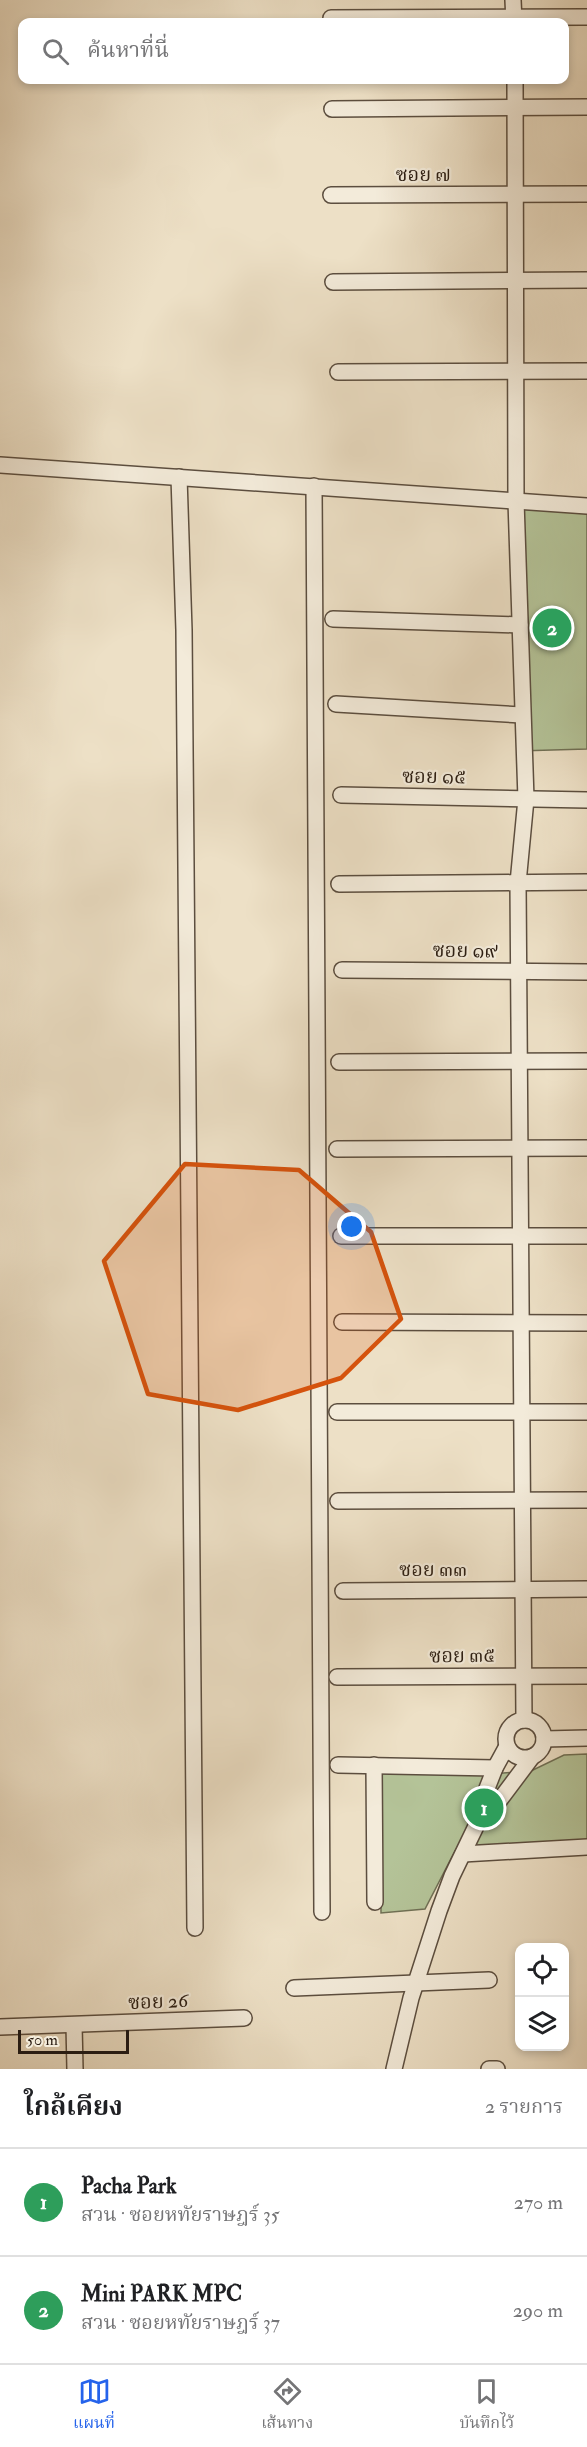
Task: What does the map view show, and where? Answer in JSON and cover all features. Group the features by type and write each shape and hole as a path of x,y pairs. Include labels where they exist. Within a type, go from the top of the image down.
{"street":[{"path":"513,0 514,18"},
{"path":"563,18 587,17"},
{"path":"515,84 516,501 526,799 518,883 524,1720"},
{"path":"332,109 587,107"},
{"name":"ซอย ๗","path":"331,195 587,195"},
{"path":"333,282 587,280"},
{"path":"338,372 587,371"},
{"path":"0,465 587,506"},
{"path":"179,477 184,654 195,1928"},
{"path":"314,486 322,1912"},
{"path":"333,619 520,625"},
{"path":"336,704 522,715"},
{"name":"ซอย ๑๕","path":"341,795 587,800"},
{"path":"339,884 587,882"},
{"name":"ซอย ๑๙","path":"342,970 587,972"},
{"path":"339,1062 587,1061"},
{"path":"336,1149 587,1148"},
{"path":"341,1236 587,1236"},
{"path":"342,1322 587,1323"},
{"path":"337,1412 587,1412"},
{"path":"338,1501 587,1500"},
{"name":"ซอย ๓๓","path":"343,1591 587,1589"},
{"name":"ซอย ๓๕","path":"337,1677 587,1676"},
{"path":"479,1820 496,1804 532,1757 541,1750 544,1738 540,1727 536,1723 518,1721 509,1729 507,1746 514,1755 532,1757"},
{"path":"544,1738 587,1738"},
{"path":"394,2069 416,1983 439,1911 479,1820 484,1796 495,1768 507,1746"},
{"path":"338,1765 495,1768"},
{"path":"375,1765 375,1902"},
{"path":"463,1854 587,1848"},
{"path":"294,1988 489,1980"},
{"name":"ซอย 26","path":"0,2027 244,2018"},
{"path":"74,2025 75,2069"},
{"path":"489,2069 497,2069"}],"highlighted area":[{"path":"185,1164 299,1170 371,1232 401,1319 341,1378 238,1410 148,1394 104,1261"}],"green space":[{"path":"517,505 587,508 587,749 518,751"},
{"path":"587,1754 587,1841 455,1851 425,1909 381,1913 380,1773 476,1775 531,1771 564,1755"}],"place":[{"name":"Mini PARK MPC","path":"552,628"},
{"name":"Pacha Park","path":"484,1808"}]}
